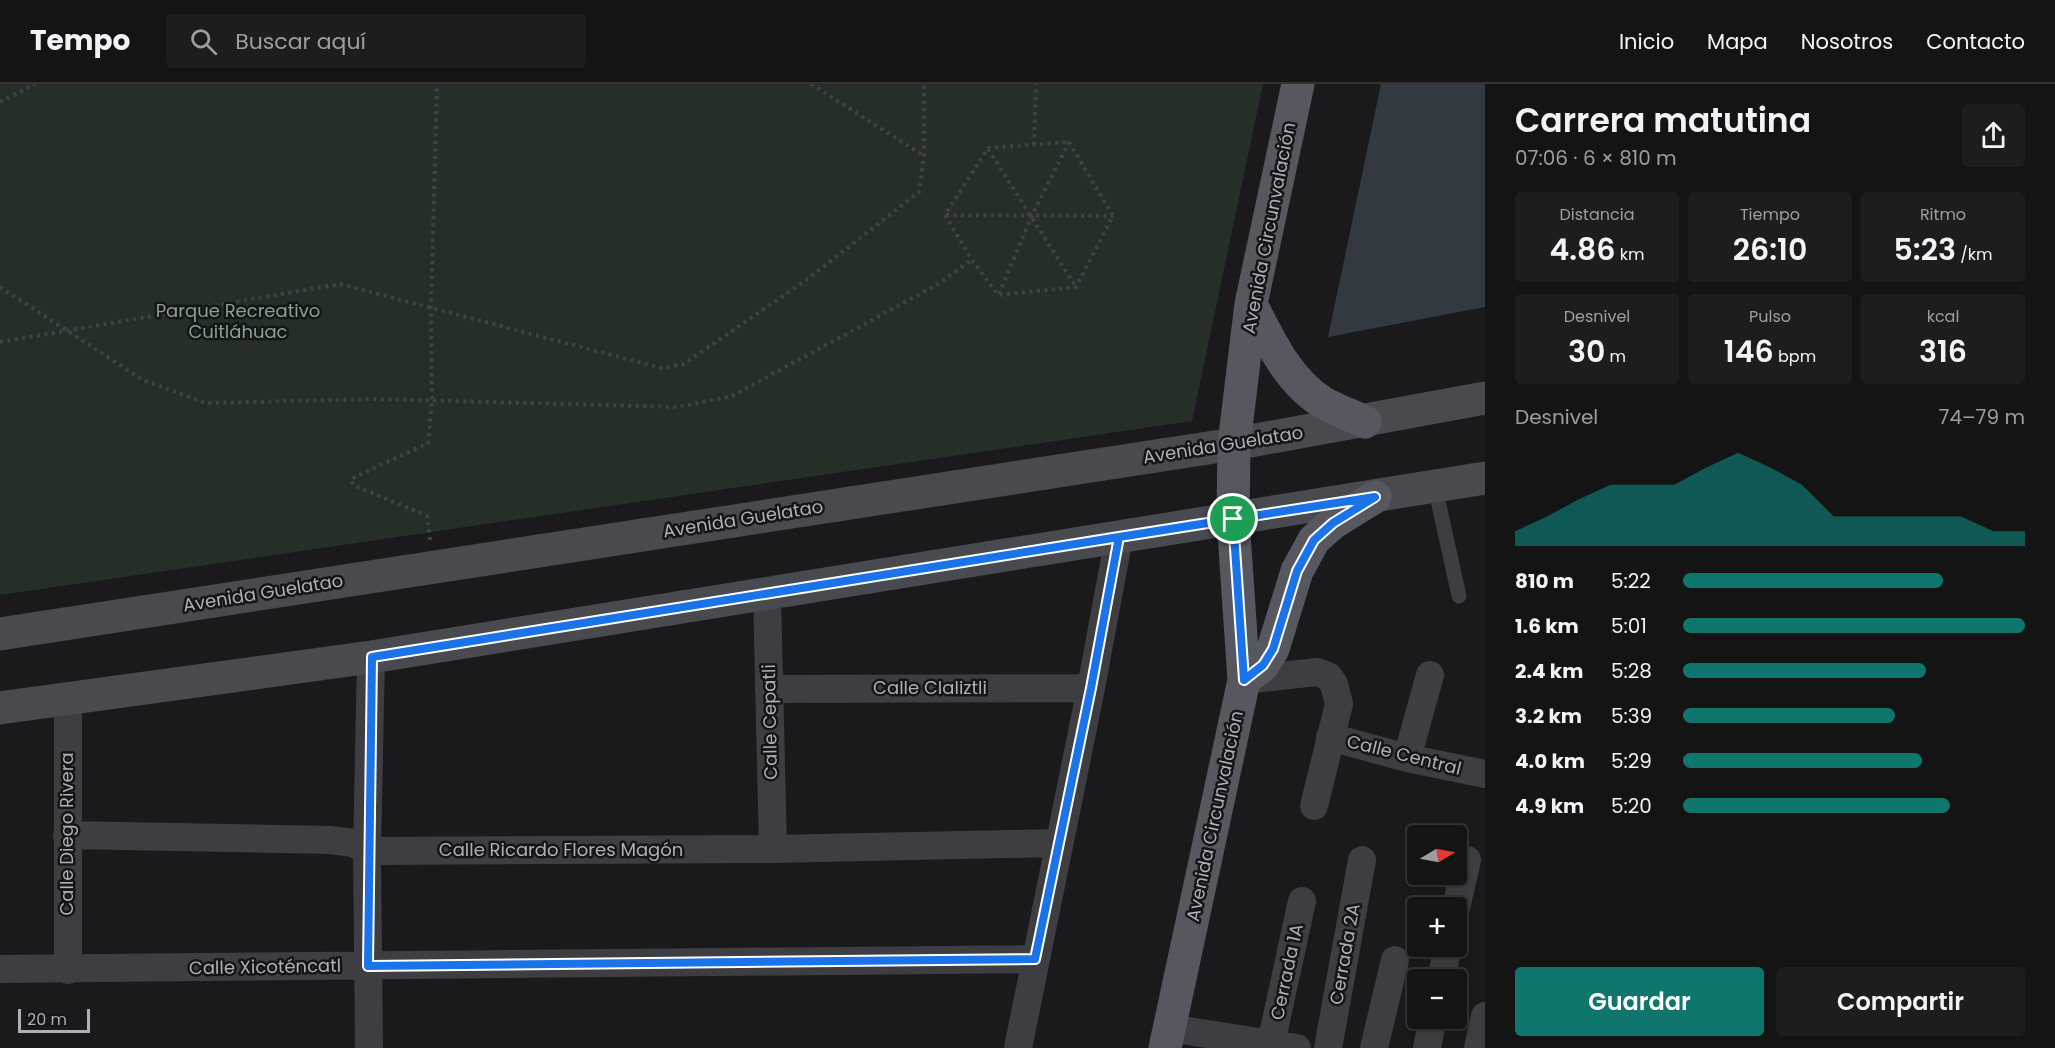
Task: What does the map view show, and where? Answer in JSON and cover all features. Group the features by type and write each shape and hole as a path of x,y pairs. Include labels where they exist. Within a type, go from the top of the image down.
{"main road":[{"name":"Avenida Circunvalación","path":"1167,1038 1244,680 1233,519 1234,444 1251,304 1298,84"},
{"path":"1251,304 1280,357 1298,381 1321,401 1365,422"},
{"name":"Avenida Guelatao","path":"0,634 1234,444 1365,422 1485,398"},
{"path":"0,708 372,657 1485,478"},
{"path":"1244,680 1263,665 1273,649 1297,571 1314,540 1333,523 1375,497"}],"street":[{"path":"1018,1048 1091,688 1119,537"},
{"name":"Calle Cepatli","path":"766,595 773,849"},
{"path":"369,1048 368,851 372,657"},
{"name":"Calle Central","path":"1244,680 1317,672 1328,676 1334,684 1340,704 1330,736 1407,758 1484,771"},
{"path":"1407,758 1430,675"},
{"name":"Calle Claliztli","path":"769,689 1091,688"},
{"name":"Calle Diego Rivera","path":"68,699 66,835 68,970"},
{"path":"1314,806 1330,736"},
{"name":"Calle Ricardo Flores Magón","path":"66,835 330,840 354,843 368,851 773,849 1058,843"},
{"name":"Cerrada 2A","path":"1328,1048 1362,860"},
{"name":"Cerrada 1A","path":"1279,1046 1302,901"},
{"name":"Calle Xicoténcatl","path":"0,969 1035,959"},
{"path":"1374,1048 1395,960"},
{"path":"1478,1048 1485,1016"},
{"path":"1426,1048 1430,1029"},
{"path":"1167,1038 1279,1046"}],"lane":[{"path":"1435,487 1459,596"}],"path":[{"path":"0,102 35,84"},
{"path":"432,567 427,516 352,485 351,479 428,443 432,400 431,308 437,84"},
{"path":"811,84 924,156"},
{"path":"0,342 340,284 661,368 684,364 809,278 919,192 924,156 924,84"},
{"path":"1034,145 1035,84"},
{"path":"988,148 1069,142"},
{"path":"998,295 1032,215 1069,142"},
{"path":"1069,142 1113,216"},
{"path":"988,148 1076,287"},
{"path":"945,215 988,148"},
{"path":"945,215 1113,216"},
{"path":"945,215 972,260 998,295"},
{"path":"1076,287 1113,216"},
{"path":"0,287 143,380 206,403 375,399 679,407 732,396 933,287 972,260"},
{"path":"998,295 1076,287"}],"green space":[{"name":"Parque Recreativo Cuitláhuac","path":"0,84 1263,84 1192,421 0,595"}],"shaded area":[{"path":"1381,84 1485,84 1485,307 1328,337"}],"route":[{"path":"1233,519 1119,537 766,595 372,657 368,966 1035,959 1091,688 1119,537 1176,528 1233,519 1244,680 1263,665 1273,649 1297,571 1314,540 1333,523 1375,497 1233,519"}]}
